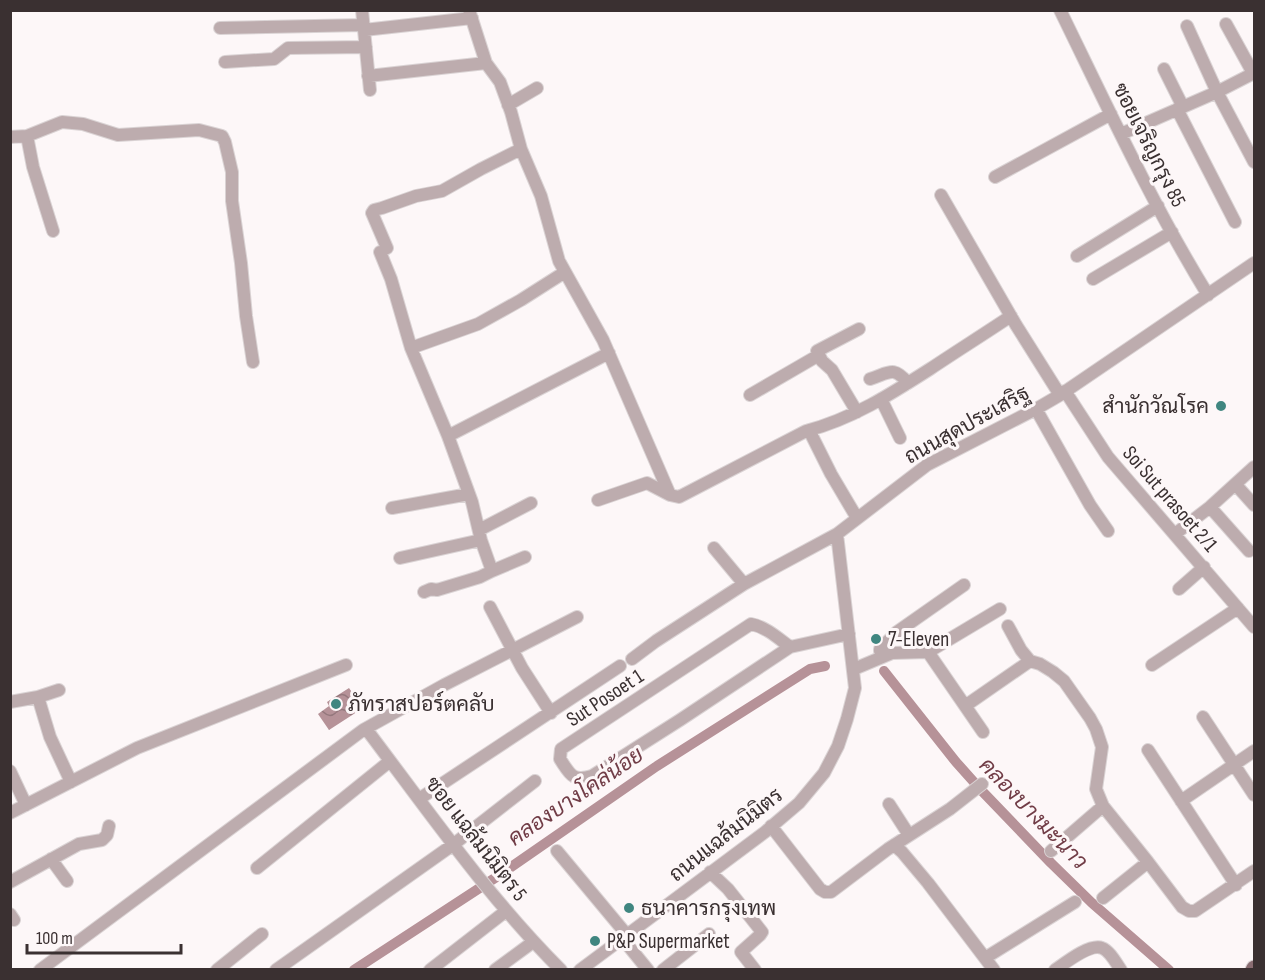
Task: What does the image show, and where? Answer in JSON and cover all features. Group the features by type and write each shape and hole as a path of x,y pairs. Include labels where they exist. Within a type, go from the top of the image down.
{"street":[{"path":"362,10 370,90"},
{"name":"ซอยเจริญกรุง 85","path":"1060,10 1158,206 1184,256 1208,295"},
{"path":"220,28 364,27 471,14 486,63 500,82 521,149 541,196 559,261 603,340 670,495"},
{"path":"1121,134 1217,92 1254,73 1226,24"},
{"path":"1187,26 1217,92 1254,162"},
{"path":"225,62 274,60 288,48 366,47"},
{"path":"368,76 486,63"},
{"path":"1164,69 1180,108 1235,222"},
{"path":"508,105 537,88"},
{"path":"995,177 1111,114"},
{"path":"10,136 27,136 62,122 83,124 117,135 199,130 222,136 232,172 232,201 253,362"},
{"path":"27,136 33,167 53,231"},
{"path":"492,572 472,502 448,436 411,348 372,213 374,210 416,196 442,191 521,149"},
{"name":"Soi Sut prasoet 2/1","path":"941,195 1011,316 1108,457 1254,627"},
{"path":"1077,256 1158,206"},
{"path":"1093,279 1172,232"},
{"name":"ถนนสุดประเสริฐ","path":"632,659 744,584 837,534 927,465 1036,409 1062,393 1254,263"},
{"path":"411,348 478,324 565,272"},
{"path":"598,500 644,483 679,497 809,430 825,426 857,412 908,383 1011,316"},
{"path":"857,412 832,370 822,362 816,351 859,329"},
{"path":"448,436 609,353"},
{"path":"750,395 819,355"},
{"path":"870,379 893,371 900,373 908,383"},
{"path":"880,399 900,438"},
{"path":"1036,409 1090,505 1108,531"},
{"path":"809,430 857,518"},
{"path":"1175,534 1236,485 1254,467"},
{"path":"1236,485 1254,505"},
{"path":"392,508 469,494"},
{"path":"400,558 480,535 531,504"},
{"path":"1210,507 1249,551"},
{"path":"837,534 854,669 892,652 928,651 1000,609"},
{"path":"714,548 744,584"},
{"path":"424,592 480,577 525,557"},
{"path":"1179,590 1203,567"},
{"path":"883,656 880,649 897,632 964,585"},
{"path":"490,607 522,668 551,713"},
{"path":"1152,665 1238,608"},
{"path":"40,969 363,730 512,649 577,617"},
{"name":"Sut Posoet 1","path":"790,647 769,631 751,624 561,749 560,759 572,776 578,779 592,776 790,647 849,634"},
{"path":"1008,626 1030,661 1053,672 1064,681 1090,718 1102,747 1096,789 1103,806 1182,907 1195,911 1254,871"},
{"path":"928,651 983,732"},
{"path":"965,706 1030,661"},
{"path":"10,813 137,748 346,665"},
{"path":"419,799 620,666"},
{"name":"ถนนแฉล้มนิมิตร","path":"580,969 668,905 799,803 824,773 838,746 854,696 854,669"},
{"path":"10,702 38,697 59,690"},
{"path":"38,697 50,737 71,782"},
{"path":"1203,717 1254,795"},
{"name":"ซอย แฉล้มนิมิตร 5","path":"365,729 486,887 533,942 561,969"},
{"path":"1148,750 1236,885"},
{"path":"1181,801 1254,751"},
{"path":"257,868 390,760"},
{"path":"10,771 26,805"},
{"path":"276,969 454,844 536,781"},
{"path":"771,826 820,889 831,892 982,784"},
{"path":"889,804 909,835"},
{"path":"1051,851 1103,806"},
{"path":"10,882 79,844 102,840 107,836 109,826"},
{"path":"894,845 928,883 994,969"},
{"path":"557,851 625,936 648,969"},
{"path":"51,859 67,881"},
{"path":"1103,898 1148,861"},
{"path":"710,872 728,889 762,932 741,952 755,969"},
{"path":"985,958 1075,902"},
{"path":"430,969 506,911"},
{"path":"218,969 262,934"},
{"path":"663,969 710,934"},
{"path":"495,969 533,942"},
{"path":"1055,969 1095,947 1102,948 1121,969"}],"water":[{"path":"349,688 363,708 329,730 318,714 329,706 327,702"}],"waterway":[{"name":"คลองบางโคล่น้อย","path":"354,970 498,876 657,766 810,669 825,666"},
{"name":"คลองบางมะนาว","path":"884,671 981,790 1092,903 1169,970"}],"place":[{"name":"สำนักวัณโรค","path":"1221,406"},
{"name":"7-Eleven","path":"876,639"},
{"name":"ภัทราสปอร์ตคลับ","path":"336,704"},
{"name":"ธนาคารกรุงเทพ","path":"629,908"},
{"name":"P&P Supermarket","path":"595,941"}]}
